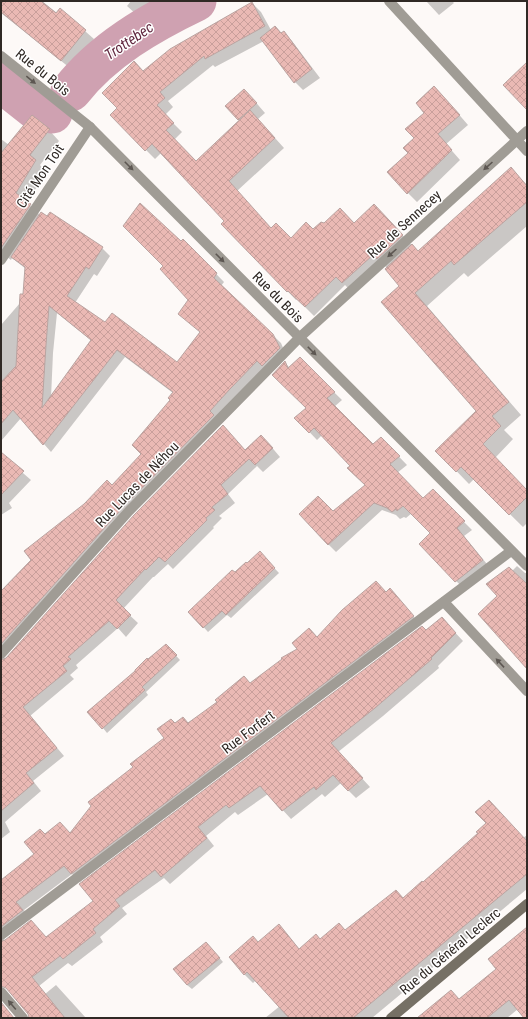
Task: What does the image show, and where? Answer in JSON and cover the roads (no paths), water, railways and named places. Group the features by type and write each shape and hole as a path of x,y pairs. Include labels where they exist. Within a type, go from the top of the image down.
{"main road":[{"name":"Rue du Général Leclerc","path":"391,1018 527,904"}],"street":[{"path":"389,1 527,151"},
{"name":"Rue du Bois","path":"1,56 90,127 527,566"},
{"name":"Cité Mon Toit","path":"1,260 90,127"},
{"name":"Rue de Sennecey","path":"299,338 527,131"},
{"name":"Rue Lucas de Néhou","path":"1,654 129,511 299,338"},
{"name":"Rue Forfert","path":"1,935 512,551"},
{"path":"444,602 527,691"},
{"path":"1,992 23,1018"}],"waterway":[{"name":"Trottebec","path":"71,91 84,76 112,50 145,28 196,1"},
{"name":"Trottebec","path":"1,82 38,111 52,113"}]}
